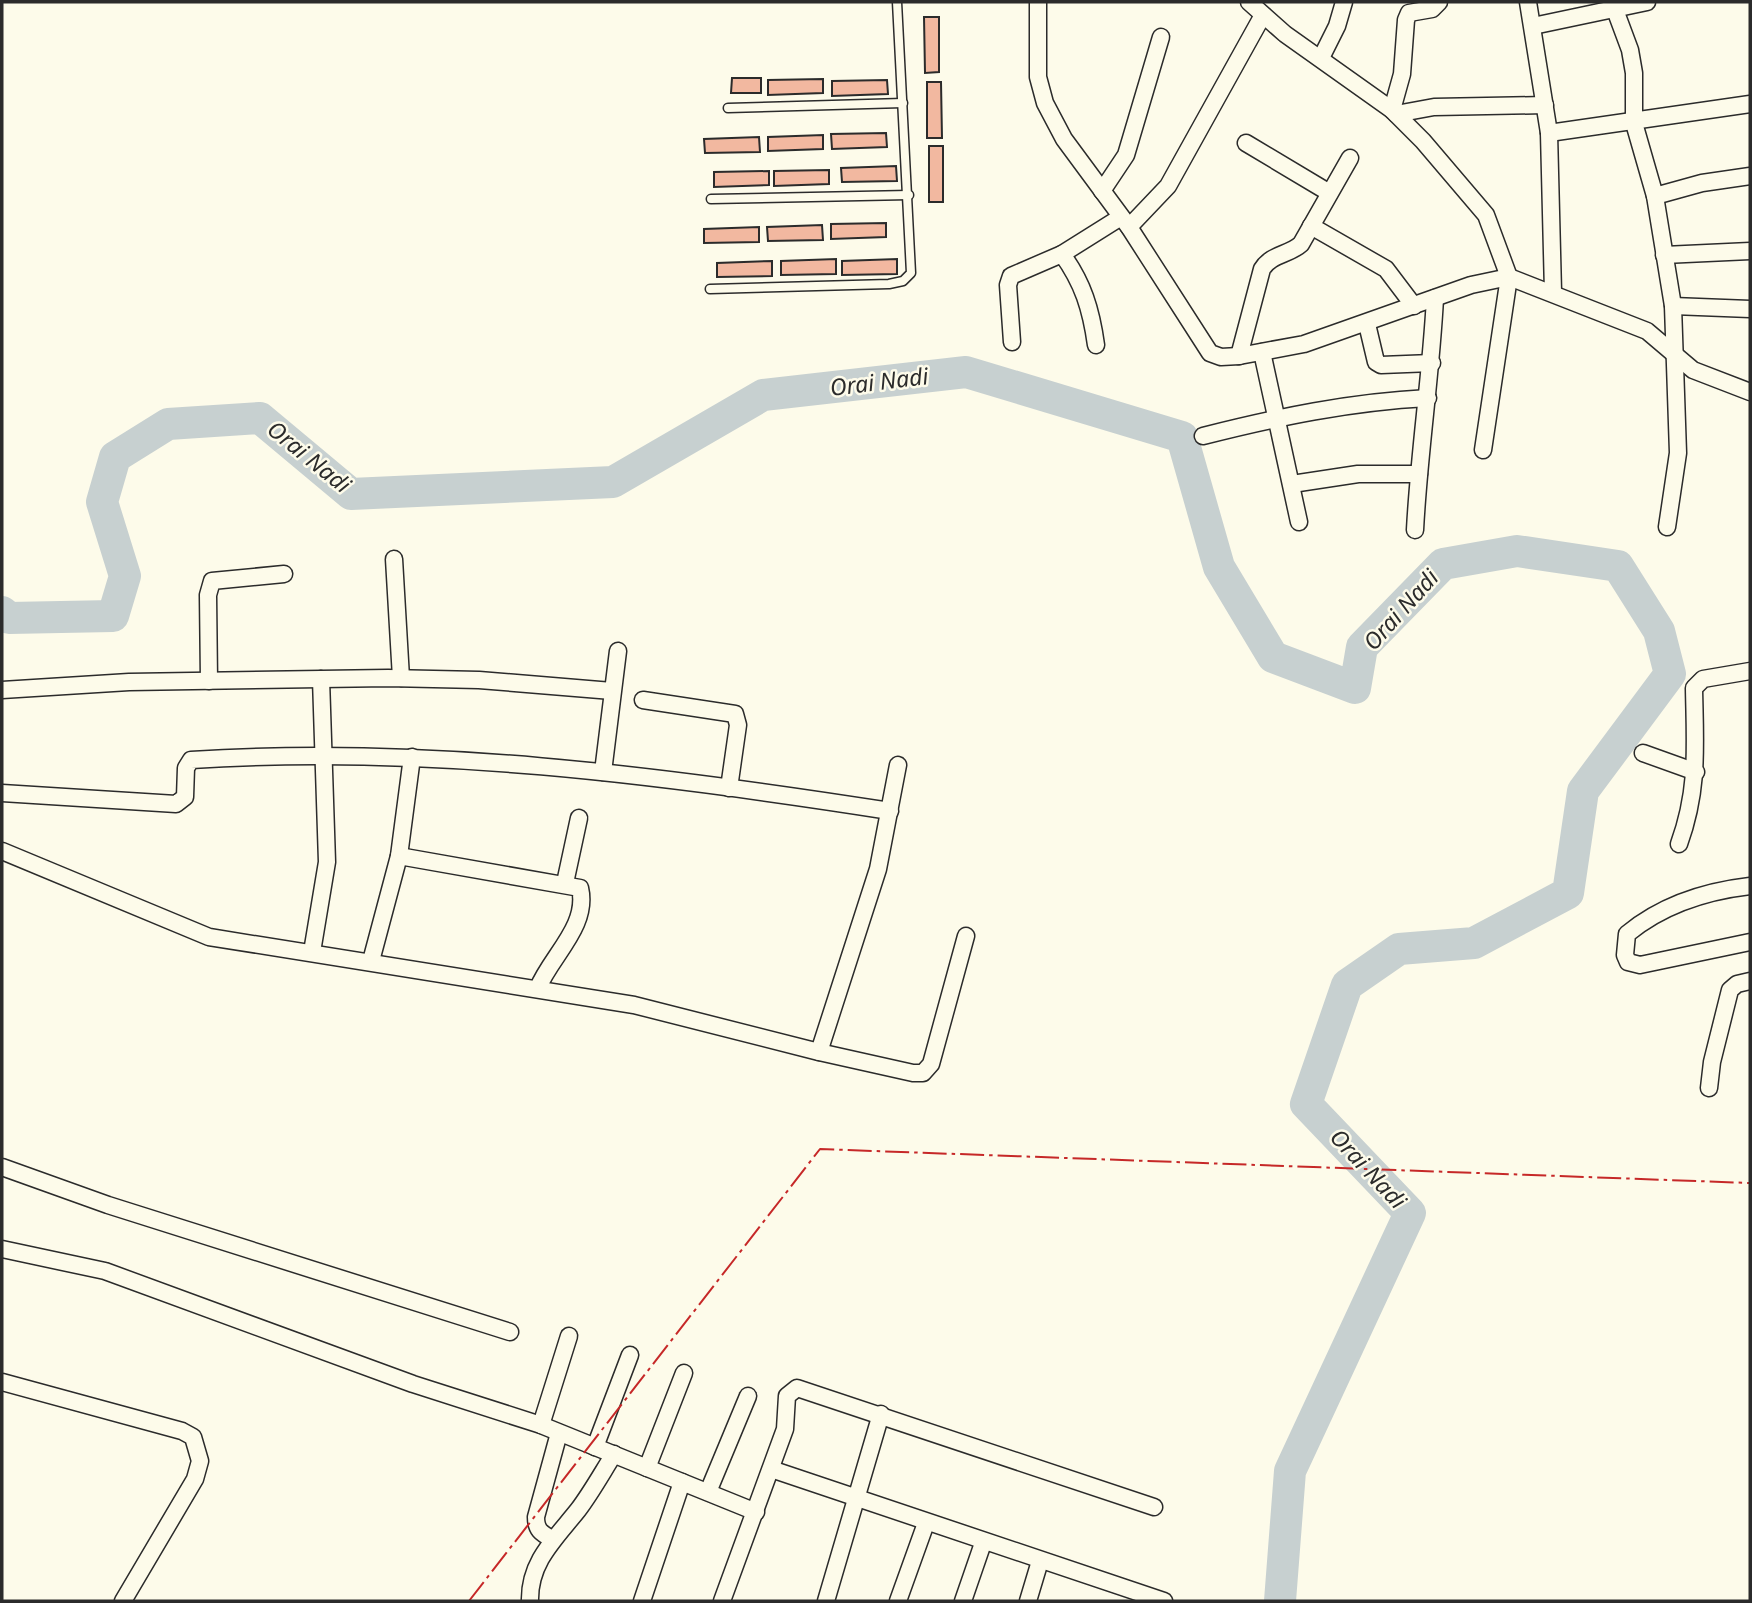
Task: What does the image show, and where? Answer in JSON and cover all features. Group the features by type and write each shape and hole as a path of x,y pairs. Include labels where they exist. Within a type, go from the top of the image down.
{"street":[{"path":"1038,2 1038,77 1045,103 1064,139 1125,222 1210,353 1221,357 1238,356 1304,344 1367,324 1471,285 1509,277 1647,331 1693,370 1750,392"},
{"path":"1249,2 1394,112 1423,141 1486,215 1509,277 1483,450"},
{"path":"1321,58 1337,26 1344,2"},
{"path":"1394,112 1402,74 1406,20 1409,13 1433,9 1439,2"},
{"path":"1528,2 1549,133 1553,292"},
{"path":"1533,26 1604,6 1647,2"},
{"path":"1604,6 1630,50 1634,73 1634,123 1655,197 1673,306 1678,453 1667,527"},
{"path":"1012,342 1009,285 1011,276 1125,222 1168,186 1263,15"},
{"path":"1102,191 1126,155 1161,37"},
{"path":"1549,133 1634,123 1750,104"},
{"path":"1394,112 1434,107 1545,105"},
{"path":"1246,143 1328,192"},
{"path":"1238,356 1262,269 1273,258 1293,251 1311,226 1328,192 1350,158"},
{"path":"1655,197 1702,183 1750,176"},
{"path":"1311,226 1385,269 1414,306"},
{"path":"1664,255 1750,251"},
{"path":"1062,254 1084,288 1091,307 1096,345"},
{"path":"1415,530 1432,363 1435,298"},
{"path":"1673,306 1750,309"},
{"path":"1367,324 1376,362 1381,365 1432,363"},
{"path":"1262,352 1299,522"},
{"path":"1203,436 1278,417 1380,401 1428,398"},
{"path":"1292,484 1358,474 1419,474"},
{"path":"394,559 401,678"},
{"path":"209,681 208,594 212,581 284,574"},
{"path":"603,772 618,650"},
{"path":"1679,844 1689,816 1696,772 1694,688 1703,679 1750,671"},
{"path":"312,952 327,863 321,678"},
{"path":"2,690 129,682 401,678 479,680 612,691"},
{"path":"643,700 736,714 738,726 729,788"},
{"path":"1643,753 1696,772"},
{"path":"2,793 176,804 185,797 186,768 191,761 325,754 412,757 603,772 890,811"},
{"path":"371,961 398,856 412,757"},
{"path":"819,1052 878,869 898,765"},
{"path":"565,883 579,818"},
{"path":"2,851 209,937 634,1004 912,1073 929,1070 966,936"},
{"path":"398,856 565,883 580,888 582,895 573,933 546,968 538,988"},
{"path":"1750,886 1719,889 1687,900 1627,934 1625,955 1628,962 1640,965 1750,942"},
{"path":"1709,1088 1712,1062 1730,990 1737,984 1750,981"},
{"path":"2,1167 108,1205 510,1332"},
{"path":"2,1250 105,1271 400,1380 541,1425 757,1512"},
{"path":"541,1425 569,1336"},
{"path":"595,1447 630,1355"},
{"path":"647,1468 684,1373"},
{"path":"2,1382 182,1431 192,1437 200,1461 195,1479 123,1601"},
{"path":"722,1601 757,1512 785,1429 787,1396 796,1388 881,1414 1154,1507"},
{"path":"708,1492 748,1396"},
{"path":"825,1601 858,1499 881,1414"},
{"path":"552,1539 536,1527 536,1517 559,1433"},
{"path":"530,1601 534,1572 552,1539 579,1508 614,1454"},
{"path":"771,1469 983,1543 1164,1601"},
{"path":"642,1601 682,1482"},
{"path":"898,1601 926,1523"},
{"path":"963,1601 983,1543"},
{"path":"1028,1601 1040,1561"},
{"path":"1109,1601 1114,1585"}],"lane":[{"path":"710,289 903,281 911,273 897,2"},
{"path":"728,108 903,103"},
{"path":"712,199 909,195"}],"building":[{"path":"924,17 939,17 939,72 925,73"},
{"path":"732,78 761,78 761,93 731,93"},
{"path":"823,79 823,93 768,95 768,80"},
{"path":"887,80 888,94 832,96 832,81"},
{"path":"927,82 941,82 942,138 927,138"},
{"path":"886,133 887,147 832,149 831,134"},
{"path":"823,135 823,149 768,151 768,137"},
{"path":"759,137 760,152 705,153 704,139"},
{"path":"929,146 943,146 943,202 929,202"},
{"path":"896,166 897,181 842,182 841,168"},
{"path":"829,170 829,184 774,186 774,171"},
{"path":"769,171 769,185 714,187 714,172"},
{"path":"886,223 886,237 831,239 831,224"},
{"path":"822,225 823,240 768,241 767,227"},
{"path":"759,227 759,242 704,243 704,229"},
{"path":"836,259 836,274 781,275 781,261"},
{"path":"897,259 897,274 842,275 842,261"},
{"path":"772,261 772,276 717,277 717,263"}],"waterway":[{"name":"Orai Nadi","path":"2,612 9,618 113,616 125,576 102,502 115,457 168,424 260,418 351,494 613,482 763,395 966,372 1182,437 1219,567 1273,657 1355,688 1362,647 1443,564 1517,551 1618,566 1659,631 1670,674 1583,791 1568,893 1474,943 1399,949 1347,985 1306,1104 1410,1213 1290,1471 1280,1601"}],"power":[{"path":"469,1601 820,1149 1750,1183"}]}
